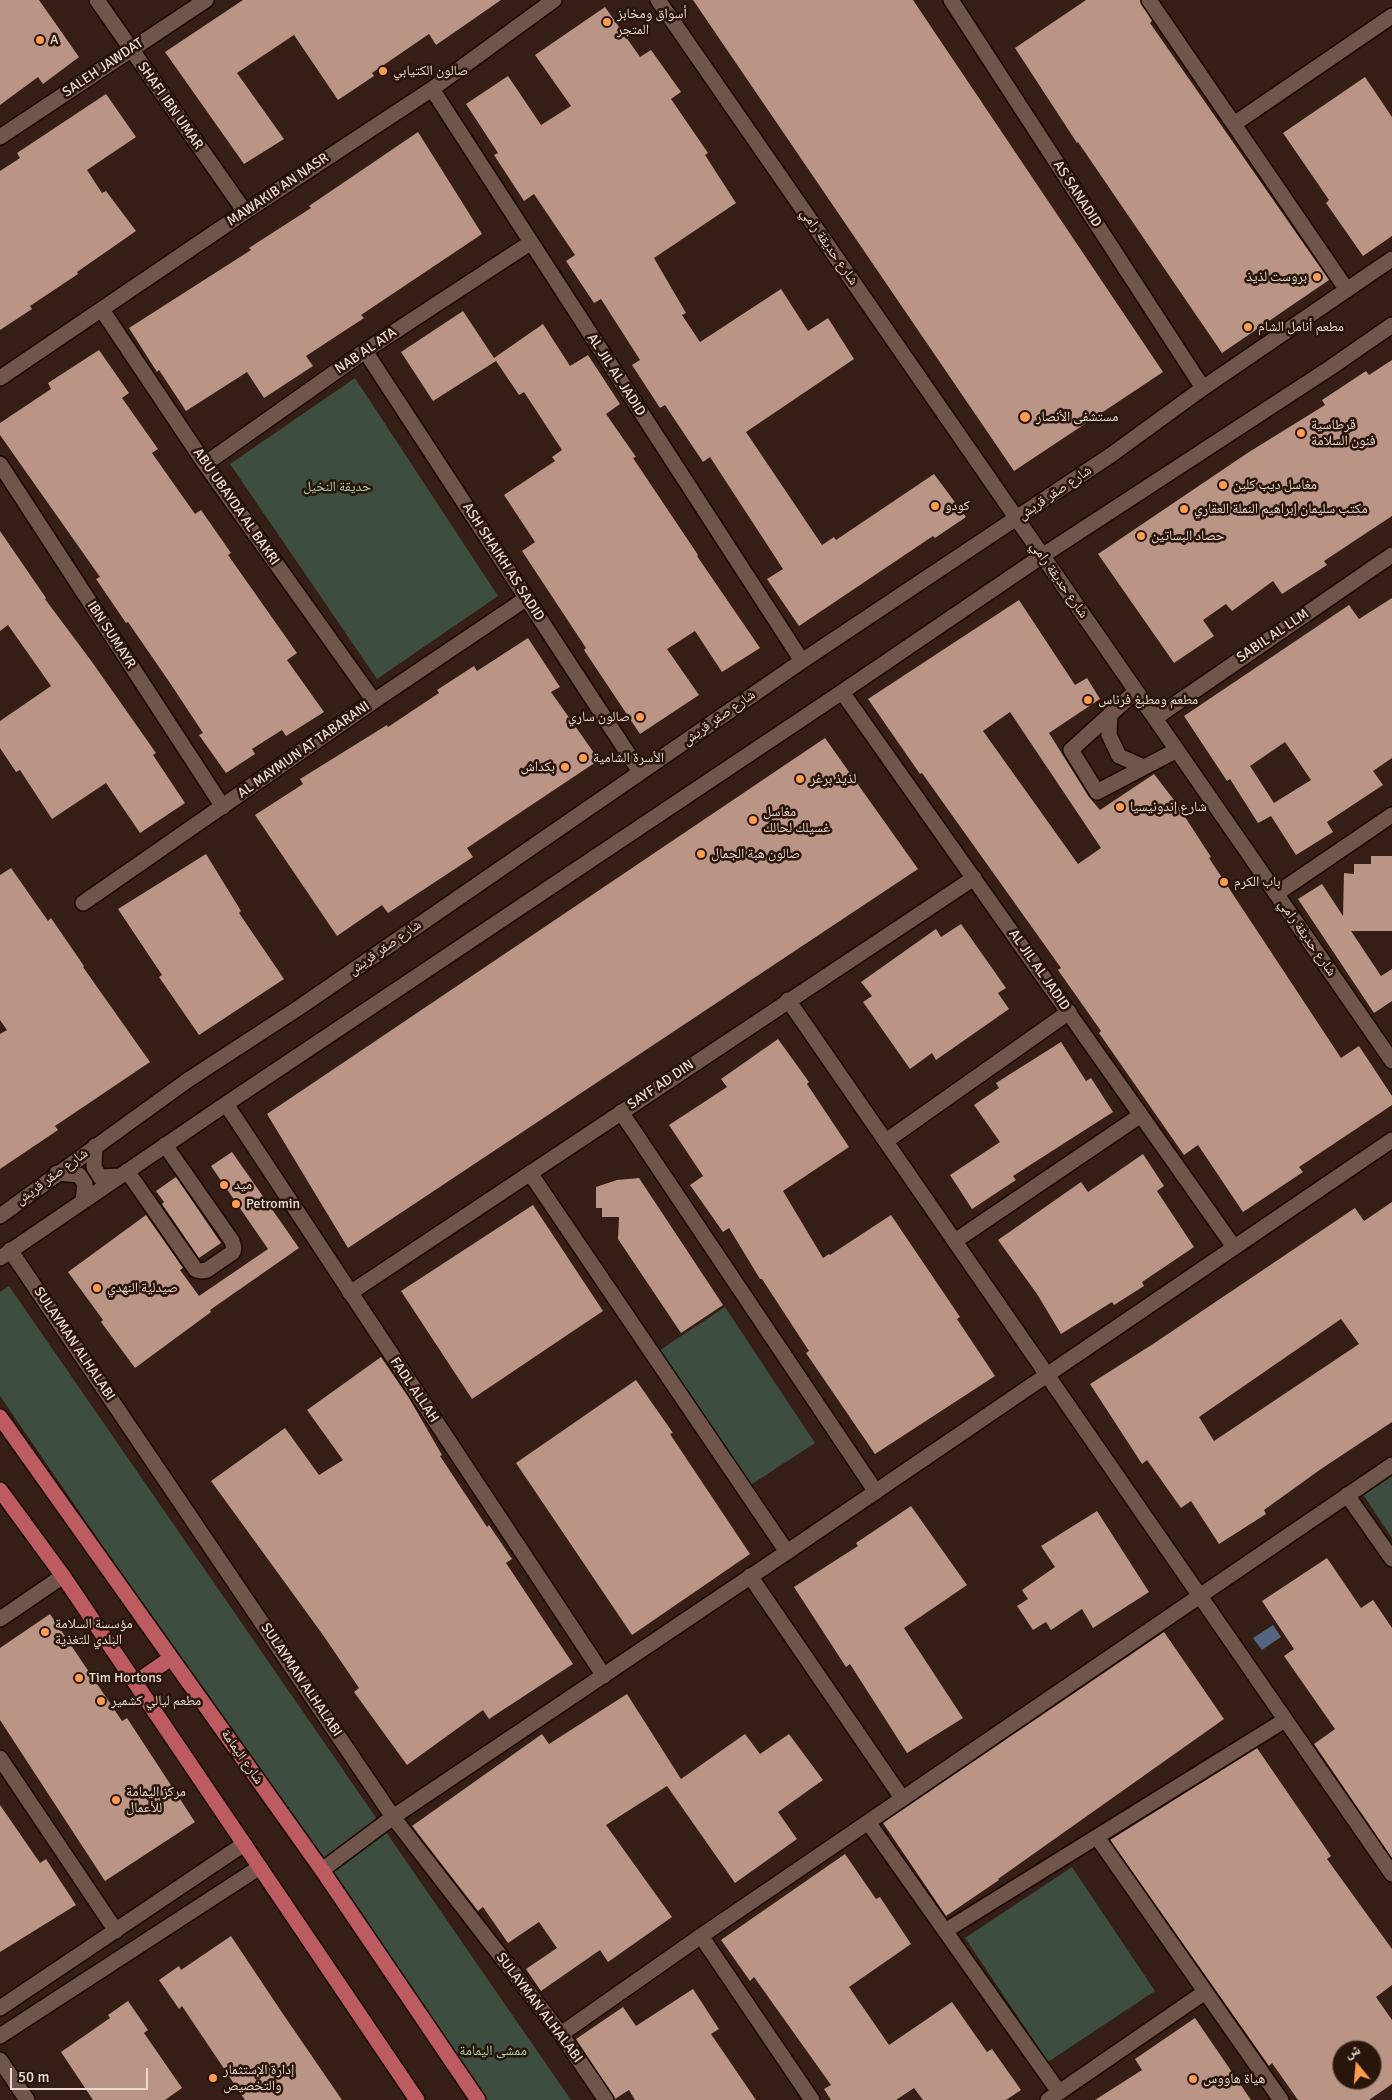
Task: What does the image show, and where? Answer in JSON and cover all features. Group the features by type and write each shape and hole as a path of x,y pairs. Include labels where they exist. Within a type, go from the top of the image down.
{"main road":[{"name":"شارع اليمامة","path":"0,1417 322,1870 478,2100"},
{"path":"0,1490 63,1576 418,2100"},
{"path":"135,1683 171,1658"}],"street":[{"name":"SHAFI IBN UMAR","path":"97,0 130,50 245,212"},
{"name":"SALEH JAWDAT","path":"0,137 206,0"},
{"name":"MAWAKIB AN NASR","path":"0,378 245,212 432,89 554,0"},
{"name":"شارع حديقة رامي","path":"658,0 1276,894 1386,1038 1392,1061"},
{"name":"AS SANADID","path":"951,0 1203,388"},
{"path":"1149,0 1347,290"},
{"path":"1234,124 1392,16"},
{"name":"AL JIL AL JADID","path":"432,89 530,243 802,660"},
{"name":"NAB AL ATA","path":"205,464 365,351 530,243"},
{"name":"شارع صقر قريش","path":"0,1216 188,1080 308,1001 802,660 1111,455 1203,388 1392,259"},
{"name":"ABU UBAYDA AL BAKRI","path":"102,310 205,464 374,701"},
{"path":"5,1254 1042,556 1330,368 1392,324"},
{"name":"ASH SHAIKH AS SADID","path":"365,351 640,772"},
{"name":"IBN SUMAYR","path":"0,464 223,807"},
{"name":"SABIL AL LLM","path":"1155,718 1392,555"},
{"name":"AL MAYMUN AT TABARANI","path":"83,903 526,598"},
{"path":"1136,691 1071,750 1097,792 1177,750"},
{"name":"AL JIL AL JADID","path":"842,692 1234,1247"},
{"path":"1110,714 1108,735 1119,756 1144,767"},
{"path":"1276,894 1392,815"},
{"name":"SAYF AD DIN","path":"350,1293 974,878"},
{"path":"788,1000 1392,1874"},
{"path":"886,1142 1069,1012"},
{"name":"FADL ALLAH","path":"226,1104 604,1676"},
{"path":"621,1112 876,1492"},
{"path":"955,1241 1141,1115"},
{"path":"322,1870 394,1818 1392,1140"},
{"path":"123,1174 196,1270 207,1270 233,1252 232,1241 165,1145"},
{"path":"95,1146 94,1167 100,1176 123,1174"},
{"path":"57,1173 79,1175 84,1184 83,1201"},
{"path":"530,1173 787,1552"},
{"name":"SULAYMAN ALHALABI","path":"5,1254 394,1818 561,2034 606,2100"},
{"path":"561,2034 902,1798 1392,1465"},
{"path":"1347,1495 1392,1559"},
{"path":"0,1619 63,1576"},
{"path":"750,1576 902,1798"},
{"path":"945,1931 1285,1720"},
{"path":"0,1758 116,1931"},
{"path":"868,1822 945,1931 1053,2096 1205,1992"},
{"path":"1097,1837 1281,2100"},
{"path":"0,2008 244,1844"},
{"path":"0,2036 260,1867"},
{"path":"701,1936 812,2100"},
{"path":"0,2060 28,2100"}],"green space":[{"name":"حديقة النخيل","path":"355,378 498,596 377,679 230,464"},
{"name":"ممشى اليمامة","path":"9,1286 571,2100 482,2100 0,1396 0,1292"},
{"path":"725,1307 815,1443 749,1486 660,1350"},
{"path":"1392,1473 1392,1538 1362,1493"},
{"path":"1072,1867 1155,1991 1048,2062 965,1938"}],"water":[{"path":"1273,1625 1281,1637 1262,1650 1253,1638"}],"building":[{"name":"A","path":"0,0 39,0 79,57 43,84 38,77 0,105"},
{"path":"243,0 501,0 436,45 429,34 372,73 374,76 338,100 294,35 237,73 284,139 244,164 165,52"},
{"path":"693,0 913,0 1163,372 1014,471"},
{"path":"1086,0 1140,0 1152,21 1150,23 1329,280 1222,353 1077,143 1015,48"},
{"path":"605,7 640,57 651,50 681,92 671,99 708,153 705,155 736,203 654,258 686,313 682,315 700,342 781,289 808,331 828,318 854,359 746,432 822,545 834,537 836,540 934,474 966,517 935,538 933,536 799,626 767,579 783,569 710,457 703,462 665,405 660,408 632,365 640,360 601,299 594,303 566,261 575,255 534,194 524,201 494,155 498,153 466,104 508,76 541,125 571,106 535,55"},
{"path":"1365,77 1392,117 1392,236 1363,256 1326,203 1329,200 1283,133"},
{"path":"106,94 136,137 87,170 102,193 106,191 136,231 77,272 78,274 30,306 32,309 0,330 0,171 20,158 17,153"},
{"path":"418,132 482,234 361,315 364,318 306,356 313,366 264,398 247,372 186,411 159,370 157,372 129,328 251,250 249,248 311,208 309,206"},
{"path":"463,311 496,361 433,401 401,352"},
{"path":"543,324 570,366 588,355 620,404 606,414 636,457 633,458 697,556 760,648 722,672 695,631 667,649 699,695 640,734 584,650 586,648 522,551 535,542 504,495 555,461 552,457 562,450 524,392 519,395 494,358"},
{"path":"99,350 129,393 122,398 158,449 152,453 195,514 201,510 231,553 228,555 297,653 287,660 324,712 286,736 282,730 252,749 255,754 226,773 199,735 203,733 170,683 96,579 100,577 0,435 0,423 51,389 48,383"},
{"path":"1392,360 1392,516 1324,561 1327,565 1282,594 1273,581 1232,611 1226,604 1203,620 1214,636 1174,663 1098,554 1249,452 1325,405 1322,400 1366,371 1369,375"},
{"path":"0,531 45,599 156,753 153,755 185,803 140,833 106,783 52,819 20,770 16,772 0,748 0,721 51,686 8,625 0,631"},
{"path":"1392,598 1392,758 1373,771 1383,785 1327,822 1333,832 1296,855 1271,816 1258,823 1230,779 1227,781 1184,716 1349,605 1359,619","holes":["1285,742 1311,780 1274,803 1250,766"]},
{"path":"1019,600 1075,685 1087,678 1100,699 1049,733 1089,797 1100,810 1154,774 1174,800 1211,857 1209,858 1341,1058 1359,1046 1392,1096 1392,1105 1299,1167 1303,1172 1243,1212 1198,1145 1184,1155 1099,1033 1101,1031 1058,970 1061,968 868,699","holes":["1010,712 1101,848 1078,864 983,731"]},
{"path":"528,638 560,687 551,692 599,760 467,848 473,857 388,913 382,905 337,936 255,815 303,784 300,779 387,725 388,727 439,693 437,690 474,666 477,671"},
{"path":"825,738 918,869 348,1248 267,1114"},
{"path":"206,854 241,911 239,913 284,979 199,1035 159,977 162,975 118,909"},
{"path":"1371,856 1392,856 1392,931 1351,931 1381,976 1392,969 1392,1001 1374,1013 1298,899 1322,884 1343,916 1344,873 1354,874 1354,864 1371,864"},
{"path":"11,868 48,921 51,918 150,1062 55,1126 58,1130 0,1169 0,1034 7,1030 0,1020 0,875"},
{"path":"961,924 1006,988 998,993 1009,1009 936,1060 932,1053 910,1069 863,1002 872,996 861,982 936,929 941,937"},
{"path":"778,1039 809,1082 807,1084 849,1147 783,1191 823,1258 891,1215 960,1317 957,1319 995,1376 875,1454 806,1353 809,1351 762,1279 760,1279 729,1228 723,1232 690,1185 703,1176 669,1125 727,1087 721,1079"},
{"path":"1061,1042 1086,1081 1091,1078 1113,1112 1013,1176 1016,1180 972,1209 950,1175 1000,1142 974,1105 999,1088 996,1083"},
{"path":"232,1152 299,1248 210,1310 211,1312 135,1368 101,1322 103,1320 68,1272 146,1215 183,1268 180,1270 199,1296 268,1249 211,1166"},
{"path":"1143,1154 1164,1186 1157,1191 1194,1247 1142,1282 1144,1286 1114,1305 1112,1302 1061,1334 1037,1294 998,1240 1081,1182 1088,1192"},
{"path":"176,1177 221,1243 199,1258 162,1204 164,1202 156,1191"},
{"path":"639,1178 723,1305 681,1333 618,1239 619,1217 602,1217 602,1208 596,1208 596,1187 617,1180"},
{"path":"1392,1202 1392,1422 1264,1510 1266,1514 1219,1544 1191,1501 1181,1508 1147,1460 1142,1464 1090,1384 1153,1344 1355,1208 1364,1221","holes":["1341,1319 1359,1344 1214,1441 1199,1417"]},
{"path":"533,1205 603,1311 472,1399 401,1291"},
{"path":"381,1357 409,1398 442,1455 440,1456 487,1527 489,1525 512,1559 506,1563 573,1664 489,1719 483,1710 407,1765 354,1692 359,1688 323,1635 211,1481 285,1428 319,1475 343,1460 307,1410"},
{"path":"636,1380 673,1433 670,1434 750,1554 632,1635 516,1463"},
{"path":"911,1506 967,1585 904,1628 963,1718 907,1753 850,1664 846,1667 794,1587 858,1546 856,1543"},
{"path":"1097,1511 1149,1592 1093,1628 1082,1609 1051,1630 1046,1622 1033,1630 1017,1606 1028,1599 1022,1590 1055,1567 1041,1546"},
{"path":"1327,1558 1361,1608 1373,1600 1392,1628 1392,1858 1314,1744 1335,1729 1284,1656 1294,1649 1262,1601"},
{"path":"50,1614 122,1721 127,1718 195,1822 105,1881 0,1720 0,1648"},
{"path":"1164,1632 1224,1719 946,1916 883,1823"},
{"path":"627,1694 681,1779 745,1734 760,1754 789,1734 823,1780 778,1812 797,1839 735,1883 667,1786 606,1825 672,1917 608,1962 600,1950 541,1991 526,1969 557,1948 539,1922 508,1943 483,1907 478,1911 412,1826 542,1734 549,1744"},
{"path":"1257,1748 1331,1856 1327,1859 1392,1949 1392,1985 1376,1997 1392,2020 1392,2084 1369,2100 1298,2100 1272,2063 1269,2066 1110,1840"},
{"path":"0,1805 40,1863 46,1859 76,1905 0,1952"},
{"path":"845,1854 876,1899 880,1897 911,1944 849,1987 889,2045 952,2002 987,2052 992,2049 1021,2090 1006,2100 923,2100 914,2088 896,2100 831,2100 824,2089 831,2085 754,1977 750,1981 721,1940"},
{"path":"231,1936 342,2100 245,2100 182,2006 179,2009 159,1980 179,1966 181,1970"},
{"path":"693,1989 719,2029 711,2034 756,2100 635,2100 629,2090 615,2099 576,2039 623,2007 636,2026"},
{"path":"128,2001 148,2030 144,2033 182,2088 165,2100 93,2100 61,2052 110,2018 108,2015"},
{"name":"هياة هاووس","path":"1195,2018 1251,2100 1095,2100 1142,2070 1135,2059"}],"place":[{"name":"أسواق ومخابز المتجر","path":"607,22"},
{"name":"A","path":"40,40"},
{"name":"صالون الكتيابي","path":"383,71"},
{"name":"بروست لذيذ","path":"1317,277"},
{"name":"مطعم أنامل الشام","path":"1248,327"},
{"name":"مستشفى الأنصار","path":"1025,417"},
{"name":"قرطاسية فنون السلامة","path":"1301,433"},
{"name":"مغاسل ديب كلين","path":"1223,485"},
{"name":"كودو","path":"935,506"},
{"name":"مكتب سليمان إبراهيم النملة العقاري","path":"1184,509"},
{"name":"حصاد البساتين","path":"1141,536"},
{"name":"مطعم ومطبغ فرناس","path":"1088,700"},
{"name":"صالون ساري","path":"640,717"},
{"name":"الأسرة الشامية","path":"583,758"},
{"name":"بكداش","path":"565,767"},
{"name":"لذيذ برغر","path":"800,779"},
{"name":"شارع إندونيسيا","path":"1120,807"},
{"name":"مغاسل غسيلك لحالك","path":"753,820"},
{"name":"صالون هبة الجمال","path":"701,854"},
{"name":"باب الكرم","path":"1224,882"},
{"name":"ميد","path":"224,1185"},
{"name":"Petromin","path":"236,1204"},
{"name":"صيدلية النهدي","path":"97,1288"},
{"name":"مؤسسة السلامة البلدي للتغذية","path":"45,1632"},
{"name":"Tim Hortons","path":"79,1678"},
{"name":"مطعم ليالي كشمير","path":"101,1701"},
{"name":"مركز اليمامة للأعمال","path":"116,1800"},
{"name":"إدارة الإستثمار والتخصيص","path":"213,2078"},
{"name":"هياة هاووس","path":"1193,2079"}]}
